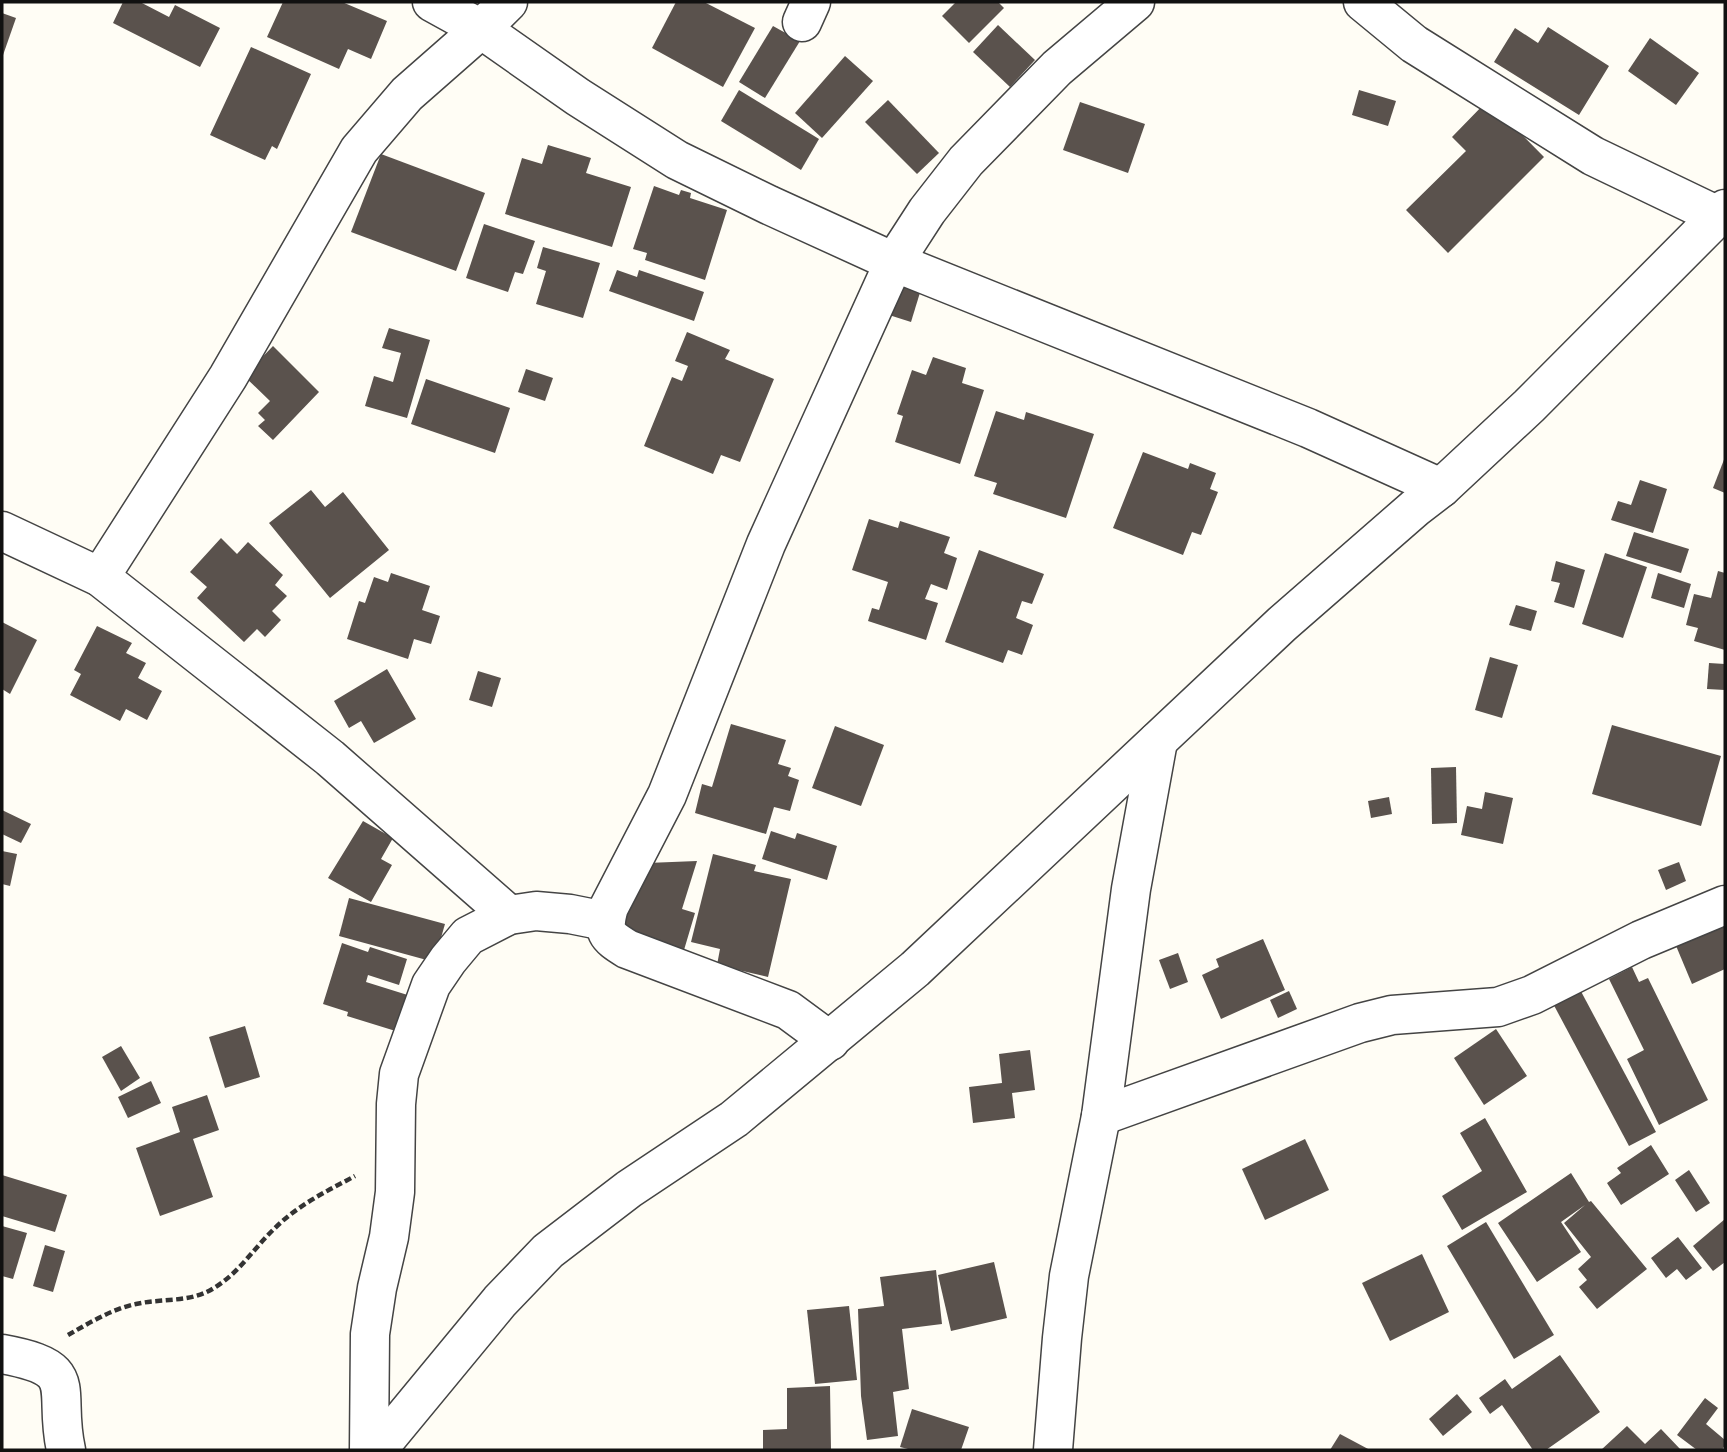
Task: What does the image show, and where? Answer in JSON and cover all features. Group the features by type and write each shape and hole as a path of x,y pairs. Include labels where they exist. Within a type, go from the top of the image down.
{"street":[{"path":"432,2 481,29 578,97 677,160 769,205 894,262 1296,423 1441,488"},
{"path":"100,577 228,377 359,150 407,94 508,2"},
{"path":"830,1041 788,1010 627,949 612,940 606,933 605,921 609,907 667,795 766,544 894,262 927,211 966,161 1057,68 1135,2"},
{"path":"377,1450 500,1301 548,1251 629,1189 734,1119 915,969 1282,624 1441,488 1530,406 1721,212 1582,149 1414,44 1363,2"},
{"path":"2,531 100,577 330,758 509,915"},
{"path":"1054,1450 1069,1276 1101,1116 1131,889 1158,741"},
{"path":"1101,1116 1360,1023 1392,1015 1499,1007 1532,995 1652,934 1725,905"},
{"path":"369,1450 370,1334 389,1237 399,1074 431,985 468,936 509,915 536,911 605,921"},
{"path":"15,1356 43,1364 57,1375 62,1393 62,1432 66,1450"}],"path":[{"path":"15,1356 135,1304 189,1298 212,1290 232,1276 273,1229 296,1209 396,1154"}],"building":[{"path":"123,2 140,2 169,17 175,5 220,28 200,67 113,23"},
{"path":"283,2 342,2 387,21 371,59 348,49 339,69 267,37"},
{"path":"676,2 704,2 755,28 723,87 652,48"},
{"path":"956,2 998,2 1004,8 969,43 942,16"},
{"path":"2,13 16,18 2,58"},
{"path":"998,25 1035,60 1010,87 973,52"},
{"path":"773,26 800,41 765,98 739,82"},
{"path":"1548,27 1609,66 1579,115 1494,62 1515,28 1538,43"},
{"path":"1650,38 1699,73 1676,105 1628,71"},
{"path":"251,47 311,74 277,149 272,146 265,160 210,135"},
{"path":"845,56 873,81 822,138 795,113"},
{"path":"739,90 819,139 801,170 721,121"},
{"path":"1359,90 1396,101 1388,126 1352,115"},
{"path":"888,100 939,153 917,174 865,122"},
{"path":"1488,100 1544,157 1448,253 1406,210 1466,151 1452,137"},
{"path":"1080,102 1145,124 1128,173 1063,150"},
{"path":"548,145 591,158 586,173 631,187 612,247 505,214 522,158 542,164"},
{"path":"381,154 485,193 456,271 351,232"},
{"path":"654,186 679,195 681,190 691,193 690,198 727,210 705,280 645,260 647,253 633,249"},
{"path":"484,224 535,241 523,274 515,272 508,292 466,278"},
{"path":"543,247 600,263 583,318 536,304 546,271 537,268"},
{"path":"617,270 637,277 639,270 704,292 694,321 609,291"},
{"path":"900,279 922,286 911,322 889,315"},
{"path":"389,328 430,340 407,418 365,406 374,376 393,382 401,353 382,348"},
{"path":"687,332 730,350 725,359 774,379 740,462 721,455 713,474 644,446 672,377 682,381 688,366 675,361"},
{"path":"273,346 319,392 273,440 258,426 265,420 258,413 270,401 244,376"},
{"path":"933,357 966,368 962,383 984,390 960,464 895,442 903,416 897,414 912,370 926,375"},
{"path":"526,369 553,378 545,401 518,392"},
{"path":"426,379 510,408 495,453 411,424"},
{"path":"996,411 1024,420 1026,412 1094,434 1066,518 993,494 997,483 974,476"},
{"path":"1143,452 1188,469 1190,463 1216,473 1210,489 1218,492 1201,535 1192,532 1183,555 1113,528"},
{"path":"1725,457 1725,493 1713,488"},
{"path":"1640,480 1667,489 1653,533 1611,520 1618,501 1631,505"},
{"path":"311,490 325,507 343,492 389,550 330,598 269,523"},
{"path":"869,519 898,528 900,521 950,537 944,553 957,558 947,590 931,584 925,599 938,603 926,640 868,621 872,608 879,610 888,582 852,570"},
{"path":"1634,532 1689,549 1681,573 1626,556"},
{"path":"221,538 237,554 248,542 283,575 275,585 287,596 272,611 281,620 265,637 257,629 244,642 197,598 207,587 190,572"},
{"path":"979,550 1044,574 1032,604 1022,601 1016,618 1033,625 1022,655 1008,650 1003,663 945,642"},
{"path":"1605,553 1647,567 1623,638 1582,624"},
{"path":"1556,561 1585,570 1574,608 1554,602 1560,583 1551,581"},
{"path":"1718,571 1725,573 1725,650 1694,641 1698,628 1686,625 1694,594 1711,598"},
{"path":"391,573 430,586 422,610 440,616 431,644 414,639 408,659 347,639 359,601 365,603 374,577 388,582"},
{"path":"1658,573 1691,584 1684,608 1651,598"},
{"path":"1516,605 1537,611 1531,631 1509,625"},
{"path":"2,622 37,640 10,694 2,689"},
{"path":"97,626 132,643 126,653 146,663 138,678 162,691 147,720 126,709 120,721 70,695 81,674 74,670"},
{"path":"1490,657 1518,665 1502,718 1475,710"},
{"path":"1709,663 1725,664 1725,690 1707,689"},
{"path":"387,669 416,719 374,743 361,721 349,728 334,701"},
{"path":"478,671 501,678 492,707 469,700"},
{"path":"731,724 786,740 778,764 791,768 788,776 799,780 790,811 774,807 766,834 695,813 702,784 712,787"},
{"path":"1612,725 1721,756 1701,826 1592,794"},
{"path":"835,726 884,745 861,806 812,788"},
{"path":"1456,767 1457,823 1432,824 1431,768"},
{"path":"1485,792 1513,798 1503,844 1461,835 1467,806 1482,809"},
{"path":"1389,797 1392,814 1371,818 1368,801"},
{"path":"2,810 31,824 21,843 2,834"},
{"path":"363,821 393,838 381,859 392,865 371,902 328,878"},
{"path":"771,831 795,839 797,833 837,846 827,880 762,859"},
{"path":"2,851 17,854 10,886 2,884"},
{"path":"713,854 756,865 754,871 791,879 768,977 717,965 720,949 691,942"},
{"path":"697,861 682,909 695,913 684,950 614,930 647,863"},
{"path":"1679,862 1686,881 1666,890 1658,870"},
{"path":"349,898 445,924 434,962 339,936"},
{"path":"1725,918 1725,969 1692,984 1674,941"},
{"path":"1263,939 1285,990 1221,1019 1202,975 1219,967 1216,959"},
{"path":"342,943 368,952 370,947 407,959 399,985 368,975 366,982 414,997 402,1033 347,1016 348,1012 323,1004"},
{"path":"1178,953 1188,982 1170,989 1159,960"},
{"path":"1632,967 1639,982 1648,978 1708,1100 1659,1125 1627,1059 1644,1050 1609,979"},
{"path":"1576,982 1656,1132 1629,1146 1549,996"},
{"path":"1289,991 1297,1009 1278,1018 1270,1000"},
{"path":"245,1026 260,1077 225,1088 209,1037"},
{"path":"1496,1029 1527,1076 1484,1105 1454,1058"},
{"path":"121,1046 140,1078 121,1091 102,1057"},
{"path":"1030,1050 1035,1090 1012,1093 1015,1118 973,1123 969,1087 1002,1083 999,1054"},
{"path":"151,1081 161,1103 128,1118 118,1097"},
{"path":"207,1095 219,1130 193,1139 213,1197 160,1216 136,1148 180,1132 172,1107"},
{"path":"1485,1118 1527,1192 1462,1230 1442,1196 1482,1171 1460,1133"},
{"path":"1305,1139 1329,1190 1265,1220 1242,1169"},
{"path":"1651,1145 1669,1174 1621,1205 1607,1183 1621,1173 1617,1168"},
{"path":"1689,1170 1710,1203 1696,1212 1675,1180"},
{"path":"1571,1173 1589,1202 1591,1201 1647,1269 1597,1309 1579,1287 1587,1280 1578,1269 1591,1257 1564,1223 1585,1205 1561,1222 1581,1252 1537,1282 1498,1223"},
{"path":"2,1175 67,1195 55,1232 2,1216"},
{"path":"1725,1219 1725,1262 1713,1271 1693,1246"},
{"path":"1486,1222 1554,1335 1514,1359 1447,1246"},
{"path":"2,1226 27,1233 13,1279 2,1276"},
{"path":"1678,1237 1702,1268 1686,1280 1677,1269 1666,1278 1651,1258"},
{"path":"45,1245 65,1251 53,1292 33,1286"},
{"path":"1422,1254 1449,1312 1390,1341 1362,1283"},
{"path":"994,1262 1007,1318 951,1331 938,1275"},
{"path":"936,1270 942,1324 902,1329 909,1389 893,1392 898,1436 867,1440 861,1396 858,1309 884,1306 880,1277"},
{"path":"849,1306 857,1380 815,1384 807,1310"},
{"path":"1560,1355 1600,1412 1546,1450 1533,1450 1502,1405 1490,1414 1479,1398 1505,1379 1512,1389"},
{"path":"830,1386 831,1450 763,1450 763,1430 787,1429 787,1388"},
{"path":"1457,1394 1472,1412 1443,1436 1429,1419"},
{"path":"1705,1398 1718,1408 1706,1424 1725,1440 1722,1450 1697,1450 1677,1435"},
{"path":"912,1409 969,1427 961,1450 912,1450 900,1447"},
{"path":"1627,1426 1645,1444 1661,1429 1681,1450 1601,1450"},
{"path":"1340,1434 1370,1450 1330,1450"}]}
